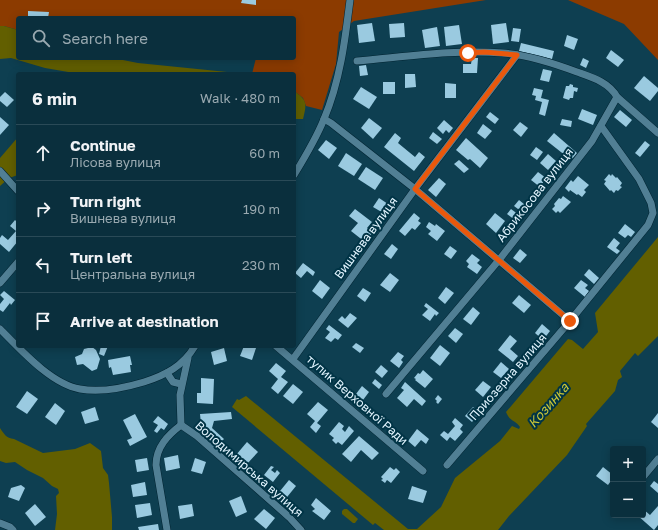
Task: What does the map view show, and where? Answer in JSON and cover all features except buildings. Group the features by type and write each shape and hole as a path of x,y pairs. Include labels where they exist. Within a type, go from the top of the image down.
{"street":[{"path":"296,171 324,119 339,76 345,43 350,0"},
{"path":"357,61 484,52 517,55 584,74 608,86 613,90 617,97 658,133"},
{"name":"Вишнева вулиця","path":"293,359 415,189 517,55"},
{"name":"Абрикосова вулиця","path":"386,394 499,260 592,141 617,97"},
{"path":"324,119 415,189 570,321"},
{"name":"Приозерна вулиця","path":"447,465 570,321 646,229 652,213 651,203 639,179 601,126"},
{"path":"0,171 16,189"},
{"path":"0,283 16,264"},
{"path":"0,329 16,344"},
{"path":"20,348 50,376 79,389 94,391 125,387 147,381 167,373 188,358"},
{"path":"167,530 156,459 159,448 172,432 182,425 180,398 181,384 188,358 194,348"},
{"name":"тупик Верховної Ради","path":"279,348 424,471"},
{"path":"167,373 174,382 181,384"},
{"name":"Володимирська вулиця","path":"182,425 197,436 289,517 301,530"},
{"path":"646,473 658,459"},
{"path":"0,523 10,527 13,530"}],"shaded area":[{"path":"0,0 486,0 354,21 339,32 336,64 322,110 306,106 303,98 296,93 296,72 252,72 256,60 296,60 296,16 16,16 16,29 0,26"},
{"path":"568,0 658,0 658,60 624,24"}],"water":[{"path":"0,26 16,29 16,59 11,58 0,59"},
{"path":"18,60 123,60 138,63 227,72 68,72 45,68"},
{"path":"296,93 305,102 303,119 296,119"},
{"path":"16,139 16,176 9,178 0,186 0,158"},
{"name":"Козинка","path":"658,237 658,336 638,356 635,353 620,371 622,377 618,380 615,391 586,424 587,426 567,455 509,516 498,530 384,530 375,523 373,525 232,407 237,399 239,400 246,396 408,529 417,529 441,507 455,478 500,441 512,426 519,429 520,427 509,418 506,412 568,339 572,340 583,349 598,332 595,313"},
{"path":"0,428 7,437 43,453 75,449 90,443 101,451 103,468 108,475 112,530 55,530 57,514 56,496 59,493 58,489 43,478 15,462 6,463 0,461"},
{"path":"344,509 347,509 358,519 355,523 342,514"}],"route":[{"path":"468,53 484,52 517,55 415,189 570,321"}]}
